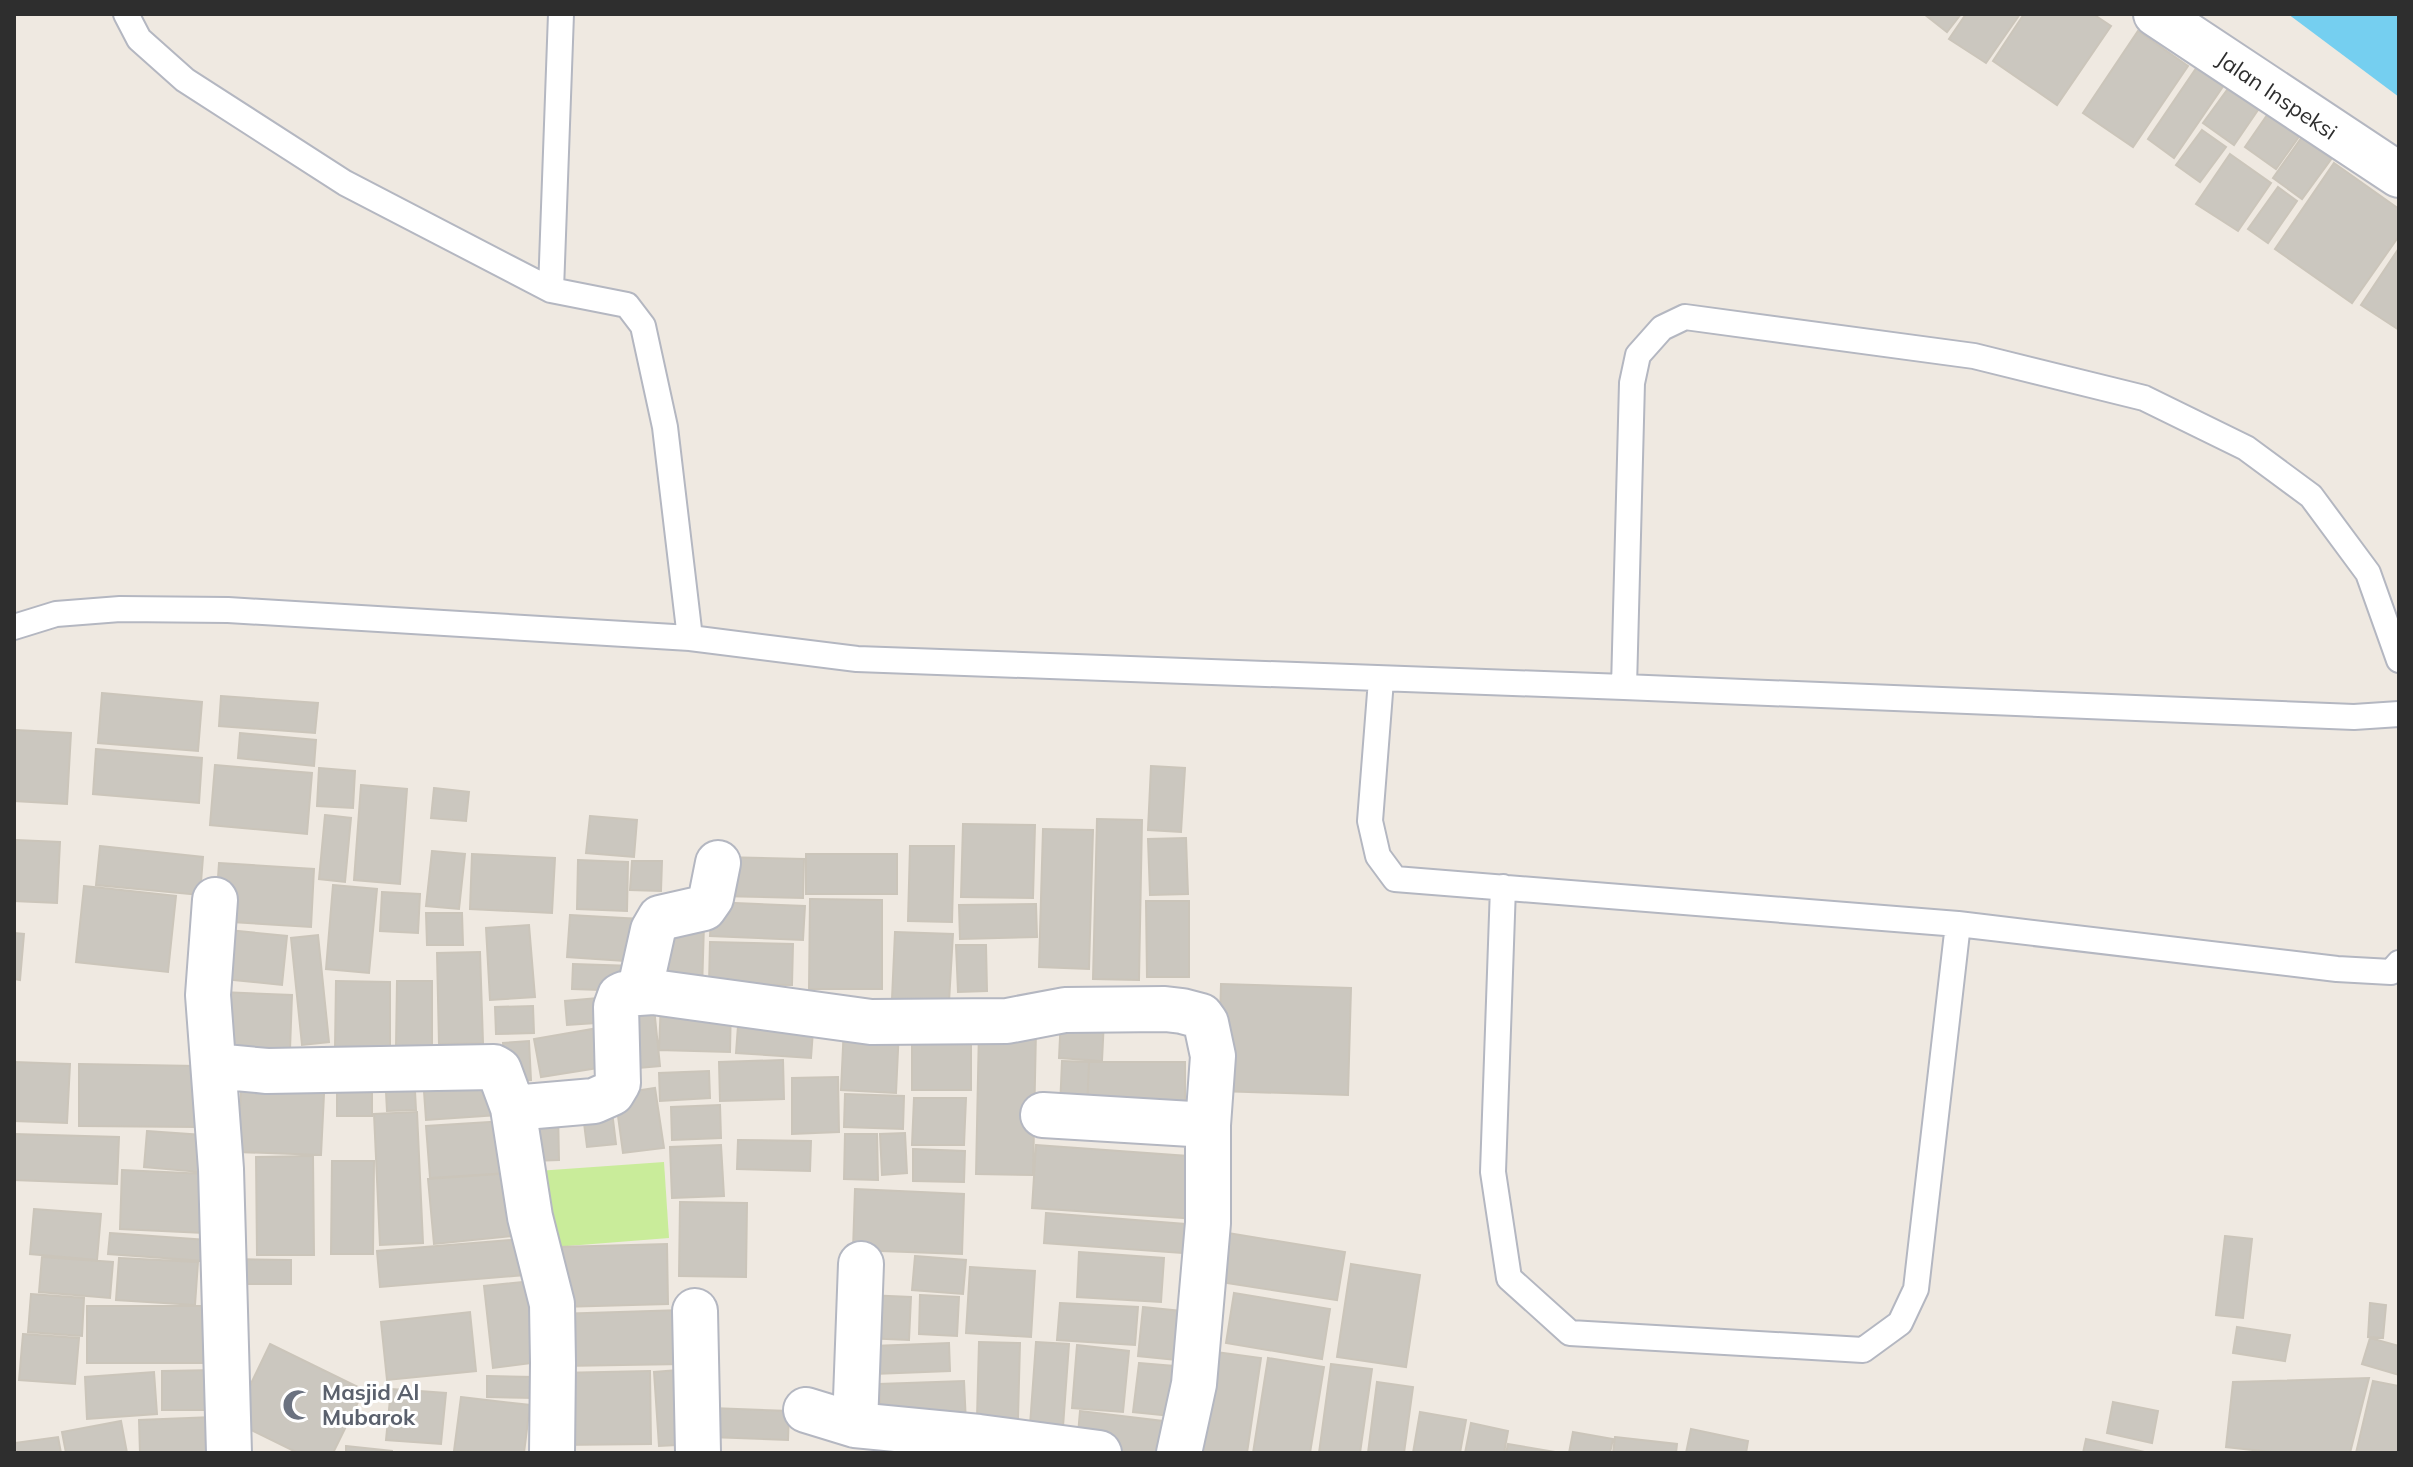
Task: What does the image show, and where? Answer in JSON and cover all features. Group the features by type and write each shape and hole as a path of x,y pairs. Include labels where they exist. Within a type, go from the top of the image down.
{"street":[{"name":"Jalan Inspeksi","path":"2156,14 2399,175"},
{"path":"639,993 653,930 660,918 704,908 711,898 718,863"},
{"path":"215,900 208,995 221,1169 229,1453"},
{"path":"513,1108 594,1101 612,1093 618,1083 616,1007 620,996 639,993 653,992 871,1022 1007,1021 1065,1010 1182,1011 1201,1016 1206,1023 1213,1056 1208,1125 1208,1223 1194,1384 1179,1453"},
{"path":"214,1066 267,1071 494,1067 499,1070 513,1108 530,1217 552,1304 552,1453"},
{"path":"1043,1115 1208,1125"},
{"path":"861,1264 880,1436"},
{"path":"695,1311 705,1452"},
{"path":"806,1410 880,1436 1027,1442 1099,1453"}],"lane":[{"path":"126,14 139,39 185,80 345,183 551,290 627,305 643,326 665,427 690,638"},
{"path":"551,290 561,14"},
{"path":"1624,687 1632,383 1638,355 1662,328 1685,317 1974,356 2144,398 2246,448 2311,496 2368,573 2399,660"},
{"path":"14,627 56,614 120,609 228,610 690,638 857,659 2354,717 2399,714"},
{"path":"1381,680 1370,821 1378,856 1395,879 1958,924 2337,969 2391,972 2399,963"},
{"path":"1503,887 1493,1172 1509,1278 1570,1333 1863,1350 1900,1323 1916,1289 1958,924"}],"green space":[{"path":"664,1162 669,1238 542,1248 537,1171"}],"water":[{"path":"2288,14 2399,14 2399,97"}],"building":[{"path":"1924,14 1961,14 1947,32"},
{"path":"1966,14 2020,14 1986,63 1949,39"},
{"path":"2024,14 2093,14 2111,26 2057,105 1993,61"},
{"path":"2138,31 2188,66 2133,147 2083,113"},
{"path":"2197,67 2224,85 2174,158 2148,139"},
{"path":"2230,86 2260,107 2234,145 2203,123"},
{"path":"2272,108 2303,131 2276,169 2245,147"},
{"path":"2202,130 2226,147 2200,182 2176,165"},
{"path":"2302,137 2332,158 2302,199 2273,178"},
{"path":"2230,154 2271,183 2238,231 2196,204"},
{"path":"2334,163 2399,209 2399,236 2352,303 2275,249"},
{"path":"2278,187 2297,201 2268,243 2248,229"},
{"path":"2399,248 2399,330 2361,305"},
{"path":"102,693 202,702 198,751 98,743"},
{"path":"221,696 318,703 315,733 219,726"},
{"path":"16,730 71,733 67,804 14,801"},
{"path":"240,733 316,740 314,766 238,758"},
{"path":"96,749 202,758 199,803 93,794"},
{"path":"215,765 312,773 307,834 210,825"},
{"path":"1151,766 1185,768 1181,832 1148,830"},
{"path":"319,768 355,771 353,808 317,806"},
{"path":"361,785 407,789 400,884 354,880"},
{"path":"434,788 469,792 466,821 431,818"},
{"path":"325,815 351,818 345,882 319,879"},
{"path":"590,816 637,820 634,857 586,853"},
{"path":"1097,819 1142,820 1139,980 1093,979"},
{"path":"963,824 1035,825 1033,898 961,897"},
{"path":"1043,829 1093,830 1089,969 1039,967"},
{"path":"1186,838 1188,894 1150,895 1148,839"},
{"path":"16,840 60,842 57,903 14,901"},
{"path":"100,846 203,857 200,895 96,885"},
{"path":"910,846 954,846 952,922 908,921"},
{"path":"432,851 465,854 459,909 426,906"},
{"path":"472,854 555,858 552,913 470,909"},
{"path":"806,854 897,854 897,894 806,894"},
{"path":"719,857 804,859 803,898 719,896"},
{"path":"578,860 628,862 627,911 577,909"},
{"path":"632,861 662,861 661,891 630,890"},
{"path":"219,863 314,869 311,927 215,921"},
{"path":"333,885 377,889 369,973 326,969"},
{"path":"84,886 176,896 168,972 76,962"},
{"path":"382,892 420,894 418,933 380,931"},
{"path":"810,899 882,900 882,989 809,989"},
{"path":"1146,901 1189,901 1189,977 1147,977"},
{"path":"712,902 805,906 803,940 710,936"},
{"path":"1036,904 1037,937 960,939 959,905"},
{"path":"426,913 462,913 463,945 427,945"},
{"path":"570,915 641,919 639,962 567,957"},
{"path":"661,921 704,924 702,990 657,988"},
{"path":"529,925 535,997 490,1000 486,928"},
{"path":"218,929 287,936 282,985 214,978"},
{"path":"895,932 953,934 949,1002 892,999"},
{"path":"14,933 24,934 20,980 14,979"},
{"path":"318,935 329,1042 302,1045 291,938"},
{"path":"710,942 793,944 792,985 709,984"},
{"path":"956,945 986,945 987,991 958,992"},
{"path":"480,952 483,1043 439,1044 437,953"},
{"path":"573,964 634,966 633,991 572,989"},
{"path":"336,981 390,982 390,1048 335,1047"},
{"path":"397,981 432,981 432,1047 396,1047"},
{"path":"1221,984 1351,988 1348,1095 1218,1091"},
{"path":"221,992 292,995 290,1050 219,1046"},
{"path":"609,997 611,1022 567,1025 565,1001"},
{"path":"653,998 660,1066 627,1069 621,1001"},
{"path":"661,1001 731,1003 730,1052 659,1050"},
{"path":"533,1006 534,1033 496,1034 495,1007"},
{"path":"739,1012 814,1017 811,1058 736,1053"},
{"path":"1061,1017 1104,1020 1102,1061 1059,1058"},
{"path":"844,1026 899,1029 896,1093 841,1090"},
{"path":"604,1027 611,1066 541,1077 534,1039"},
{"path":"912,1027 971,1028 971,1090 912,1090"},
{"path":"979,1029 1036,1030 1033,1175 976,1174"},
{"path":"529,1041 531,1080 506,1082 503,1043"},
{"path":"783,1060 784,1099 720,1101 719,1062"},
{"path":"1062,1061 1089,1062 1087,1109 1060,1108"},
{"path":"14,1062 70,1064 67,1123 14,1121"},
{"path":"1089,1062 1185,1062 1185,1111 1087,1109"},
{"path":"79,1064 197,1066 197,1127 79,1126"},
{"path":"242,1070 325,1074 321,1155 238,1152"},
{"path":"709,1071 710,1098 660,1101 659,1073"},
{"path":"414,1072 416,1110 387,1111 385,1073"},
{"path":"495,1072 498,1115 426,1120 423,1077"},
{"path":"337,1073 372,1074 372,1116 337,1116"},
{"path":"838,1077 839,1132 792,1134 792,1078"},
{"path":"655,1088 664,1148 623,1153 615,1094"},
{"path":"845,1094 904,1096 903,1129 844,1127"},
{"path":"914,1098 966,1098 964,1145 912,1145"},
{"path":"611,1103 616,1144 587,1147 582,1107"},
{"path":"720,1105 721,1138 672,1140 671,1107"},
{"path":"529,1111 558,1111 559,1160 530,1161"},
{"path":"417,1112 423,1243 380,1245 374,1114"},
{"path":"505,1121 508,1173 430,1178 426,1126"},
{"path":"147,1131 203,1135 200,1172 144,1167"},
{"path":"905,1133 907,1173 882,1175 880,1134"},
{"path":"14,1134 119,1137 117,1184 14,1180"},
{"path":"845,1134 877,1134 878,1180 844,1179"},
{"path":"738,1140 811,1141 810,1171 737,1169"},
{"path":"721,1145 724,1196 672,1198 670,1147"},
{"path":"1036,1145 1202,1157 1197,1219 1032,1208"},
{"path":"913,1149 965,1151 964,1182 913,1181"},
{"path":"313,1156 314,1255 257,1255 256,1157"},
{"path":"332,1161 374,1161 373,1254 331,1254"},
{"path":"122,1170 206,1174 204,1233 120,1229"},
{"path":"514,1173 522,1235 434,1244 428,1179"},
{"path":"855,1189 964,1194 962,1254 853,1250"},
{"path":"680,1202 747,1203 746,1277 679,1276"},
{"path":"34,1209 101,1214 97,1260 30,1254"},
{"path":"1046,1213 1198,1225 1196,1254 1044,1243"},
{"path":"110,1233 207,1240 205,1261 108,1254"},
{"path":"1228,1233 1345,1252 1337,1300 1220,1282"},
{"path":"2225,1236 2252,1239 2243,1318 2216,1315"},
{"path":"522,1239 525,1275 380,1287 377,1251"},
{"path":"667,1244 668,1304 560,1307 558,1247"},
{"path":"1079,1252 1164,1258 1161,1302 1077,1297"},
{"path":"915,1256 966,1260 963,1294 912,1290"},
{"path":"42,1257 113,1262 110,1298 39,1292"},
{"path":"119,1258 198,1262 195,1305 116,1300"},
{"path":"230,1259 291,1260 291,1284 230,1284"},
{"path":"1351,1264 1420,1275 1406,1367 1337,1357"},
{"path":"970,1267 1035,1271 1031,1337 966,1333"},
{"path":"532,1281 540,1362 493,1368 484,1286"},
{"path":"1234,1293 1330,1309 1322,1359 1226,1343"},
{"path":"31,1294 84,1298 82,1336 28,1332"},
{"path":"866,1295 911,1297 909,1340 864,1338"},
{"path":"920,1295 959,1297 957,1336 919,1334"},
{"path":"1060,1303 1138,1307 1135,1345 1057,1340"},
{"path":"2370,1303 2386,1305 2383,1338 2368,1337"},
{"path":"87,1306 213,1306 213,1363 87,1363"},
{"path":"1143,1307 1191,1312 1186,1361 1138,1356"},
{"path":"682,1310 684,1364 561,1366 556,1314"},
{"path":"470,1312 476,1371 387,1380 381,1322"},
{"path":"2237,1327 2290,1335 2285,1361 2233,1353"},
{"path":"23,1334 79,1338 75,1384 19,1380"},
{"path":"2370,1338 2399,1346 2399,1375 2362,1364"},
{"path":"979,1342 1020,1343 1018,1419 977,1418"},
{"path":"1036,1342 1069,1344 1063,1427 1030,1425"},
{"path":"949,1343 950,1371 874,1374 873,1346"},
{"name":"Masjid Al Mubarok","path":"270,1344 364,1390 333,1453 298,1453 233,1421"},
{"path":"1077,1345 1129,1351 1123,1412 1072,1408"},
{"path":"1216,1352 1261,1358 1247,1453 1202,1453"},
{"path":"1268,1358 1324,1367 1310,1453 1253,1453"},
{"path":"1139,1363 1186,1367 1181,1417 1133,1412"},
{"path":"1331,1364 1372,1369 1360,1453 1319,1453"},
{"path":"691,1369 696,1444 659,1446 654,1372"},
{"path":"218,1370 218,1410 162,1410 162,1371"},
{"path":"650,1371 651,1444 557,1445 557,1373"},
{"path":"154,1372 157,1414 87,1419 85,1377"},
{"path":"487,1376 535,1377 535,1398 487,1397"},
{"path":"2369,1378 2350,1453 2280,1453 2226,1447 2233,1382"},
{"path":"964,1381 966,1423 881,1426 879,1384"},
{"path":"2373,1381 2399,1386 2399,1453 2356,1453"},
{"path":"1377,1382 1413,1387 1404,1453 1368,1453"},
{"path":"391,1389 446,1393 441,1444 386,1440"},
{"path":"461,1397 530,1405 524,1453 454,1451"},
{"path":"2113,1402 2158,1411 2152,1443 2107,1433"},
{"path":"711,1408 789,1411 788,1440 710,1437"},
{"path":"1080,1411 1171,1422 1168,1453 1133,1453 1077,1446"},
{"path":"1420,1412 1466,1420 1460,1453 1413,1453"},
{"path":"213,1417 214,1453 140,1453 139,1420"},
{"path":"121,1421 127,1453 66,1453 62,1432"},
{"path":"1471,1423 1508,1431 1504,1453 1465,1453"},
{"path":"1691,1429 1748,1441 1746,1453 1686,1453"},
{"path":"1573,1432 1613,1439 1610,1453 1569,1453"},
{"path":"58,1437 61,1453 14,1453 14,1443"},
{"path":"1615,1437 1677,1444 1676,1453 1613,1453"},
{"path":"2086,1439 2149,1453 2083,1453"},
{"path":"1508,1444 1561,1453 1506,1453"},
{"path":"346,1446 392,1451 392,1453 346,1453"}],"place":[{"name":"Masjid Al Mubarok","path":"298,1405"}]}
